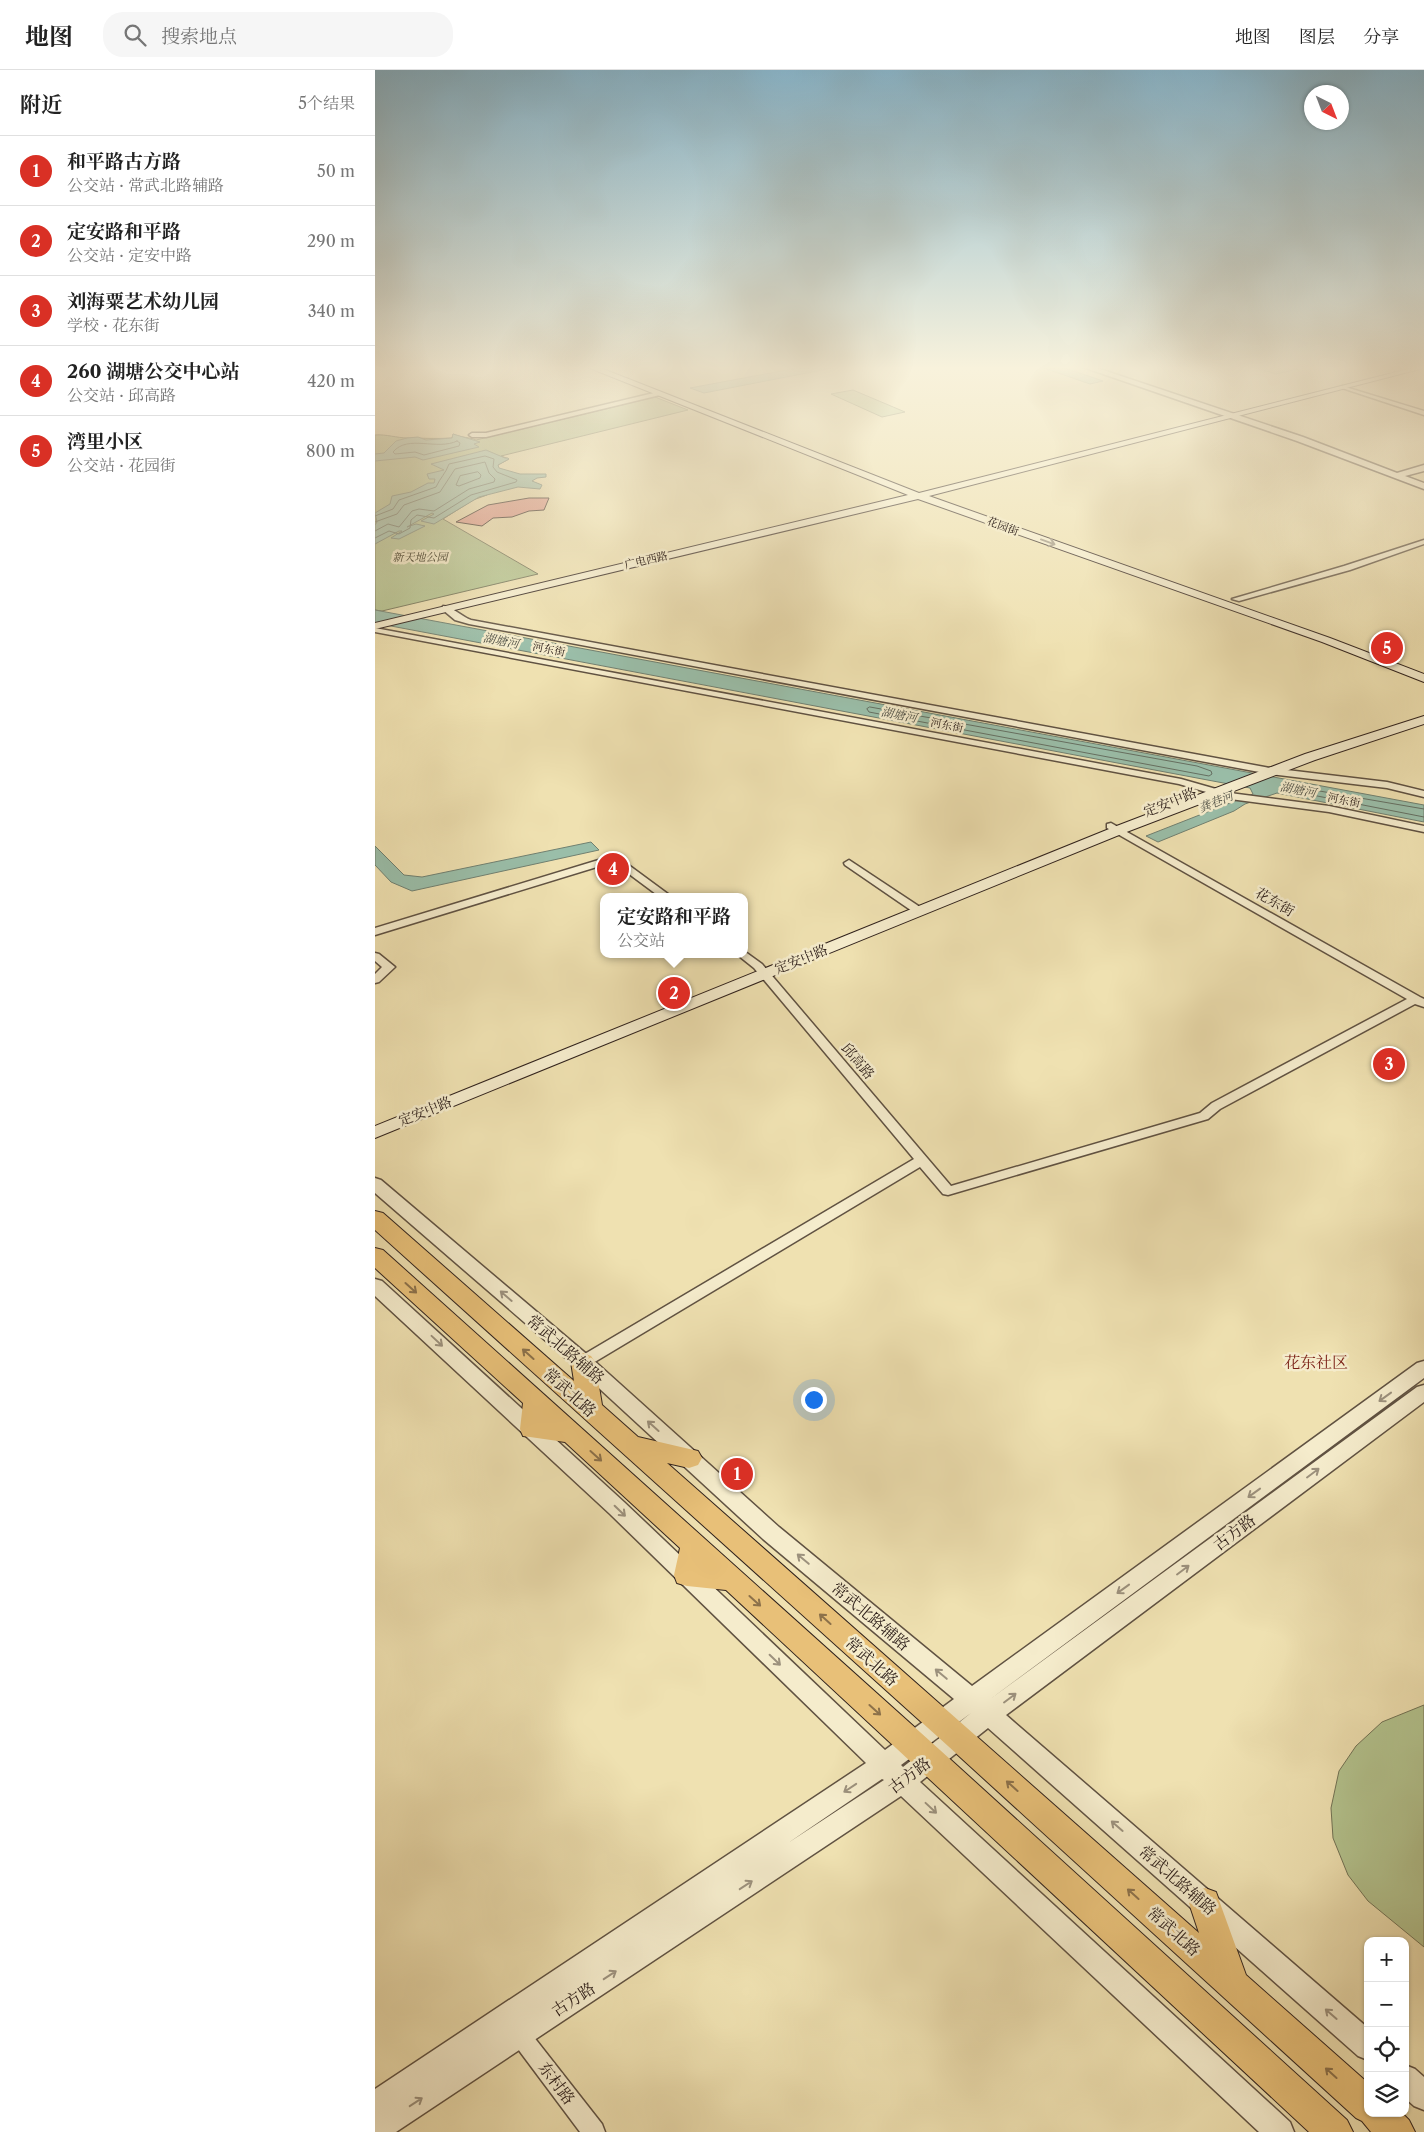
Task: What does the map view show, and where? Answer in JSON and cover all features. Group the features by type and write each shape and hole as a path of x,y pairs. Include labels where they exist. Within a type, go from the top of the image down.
{"main road":[{"name":"花园街","path":"829,461 905,491 919,491"},
{"name":"花园街","path":"844,461 919,491 1326,640 1424,678"},
{"name":"广电西路","path":"375,625 1040,461"},
{"name":"广电西路","path":"919,491 933,492 1051,461"},
{"name":"广电西路","path":"375,625 403,613 905,491"},
{"name":"花园街","path":"933,492 1338,635 1424,670"},
{"path":"1259,771 1424,714"},
{"path":"1259,771 1424,720"},
{"name":"定安中路","path":"375,1119 1216,790 1259,771"},
{"name":"定安中路","path":"375,1132 761,969"},
{"name":"常武北路","path":"375,1218 1364,2102"},
{"name":"常武北路","path":"375,1255 1335,2132"},
{"path":"583,1362 590,1410"},
{"path":"535,1401 532,1428 572,1434"},
{"path":"629,1444 689,1458"},
{"path":"694,1545 687,1575 732,1580"},
{"path":"1205,1903 1234,1985"},
{"path":"1380,2117 1397,2132"}],"street":[{"path":"1360,461 1424,486"},
{"path":"1399,475 1424,468"},
{"path":"1236,599 1347,568 1424,542"},
{"path":"446,608 458,618 469,622 1259,771 1387,785 1424,794"},
{"name":"河东街","path":"375,625 1181,782 1267,801 1317,807 1424,829"},
{"name":"花东街","path":"1115,828 1420,1001"},
{"path":"375,932 615,858 662,893"},
{"path":"849,863 915,908"},
{"path":"375,956 389,967 375,980"},
{"name":"邱高路","path":"748,958 761,969 948,1190 1204,1116 1216,1106 1420,1001"},
{"path":"583,1362 922,1160"},
{"name":"常武北路辅路","path":"375,1184 583,1362 771,1533 981,1707 1364,2042"},
{"path":"375,1285 532,1428 893,1773 1279,2132"},
{"name":"古方路","path":"981,1707 1424,1368"},
{"name":"古方路","path":"375,2129 519,2034 893,1773 981,1707 1424,1392"},
{"name":"古方路","path":"375,2105 517,2012 893,1773"},
{"name":"东村路","path":"519,2034 594,2132"},
{"path":"1409,2083 1424,2096"}],"green space":[{"name":"新天地公园","path":"375,461 505,461 498,465 487,495 473,500 443,519 538,574 382,611 375,610"},
{"path":"1424,1705 1424,1947 1368,1901 1348,1875 1333,1838 1331,1808 1339,1771 1356,1746 1382,1722"}],"water":[{"path":"442,461 505,461 498,465 499,468 520,474 546,474 546,477 537,478 532,481 542,485 540,489 518,487 479,497 434,524 421,521 434,514 432,513 407,527 416,524 425,526 399,539 391,538 402,531 399,531 375,544 375,525 377,522 375,513 390,504 392,496 411,492 428,483 434,483 435,479 429,479 427,474 444,470 431,464"},
{"name":"湖塘河","path":"375,610 1424,805 1424,822 1277,793 1245,804 1234,811 1158,842 1146,836 1253,794 1250,788 375,623"},
{"path":"591,842 599,850 412,891 391,882 375,865 375,846 404,875 422,877"}],"building":[{"path":"529,498 549,498 544,510 529,511 512,517 493,518 482,526 456,522 488,505"}],"place":[{"name":"湾里小区","path":"1387,648"},
{"name":"260 湖塘公交中心站","path":"613,869"},
{"name":"定安路和平路","path":"674,993"},
{"name":"刘海粟艺术幼儿园","path":"1389,1064"},
{"name":"和平路古方路","path":"737,1474"}],"district":[{"name":"花东社区","path":"1316,1362"}],"water label":[{"name":"龚巷河","path":"1216,802"}]}
